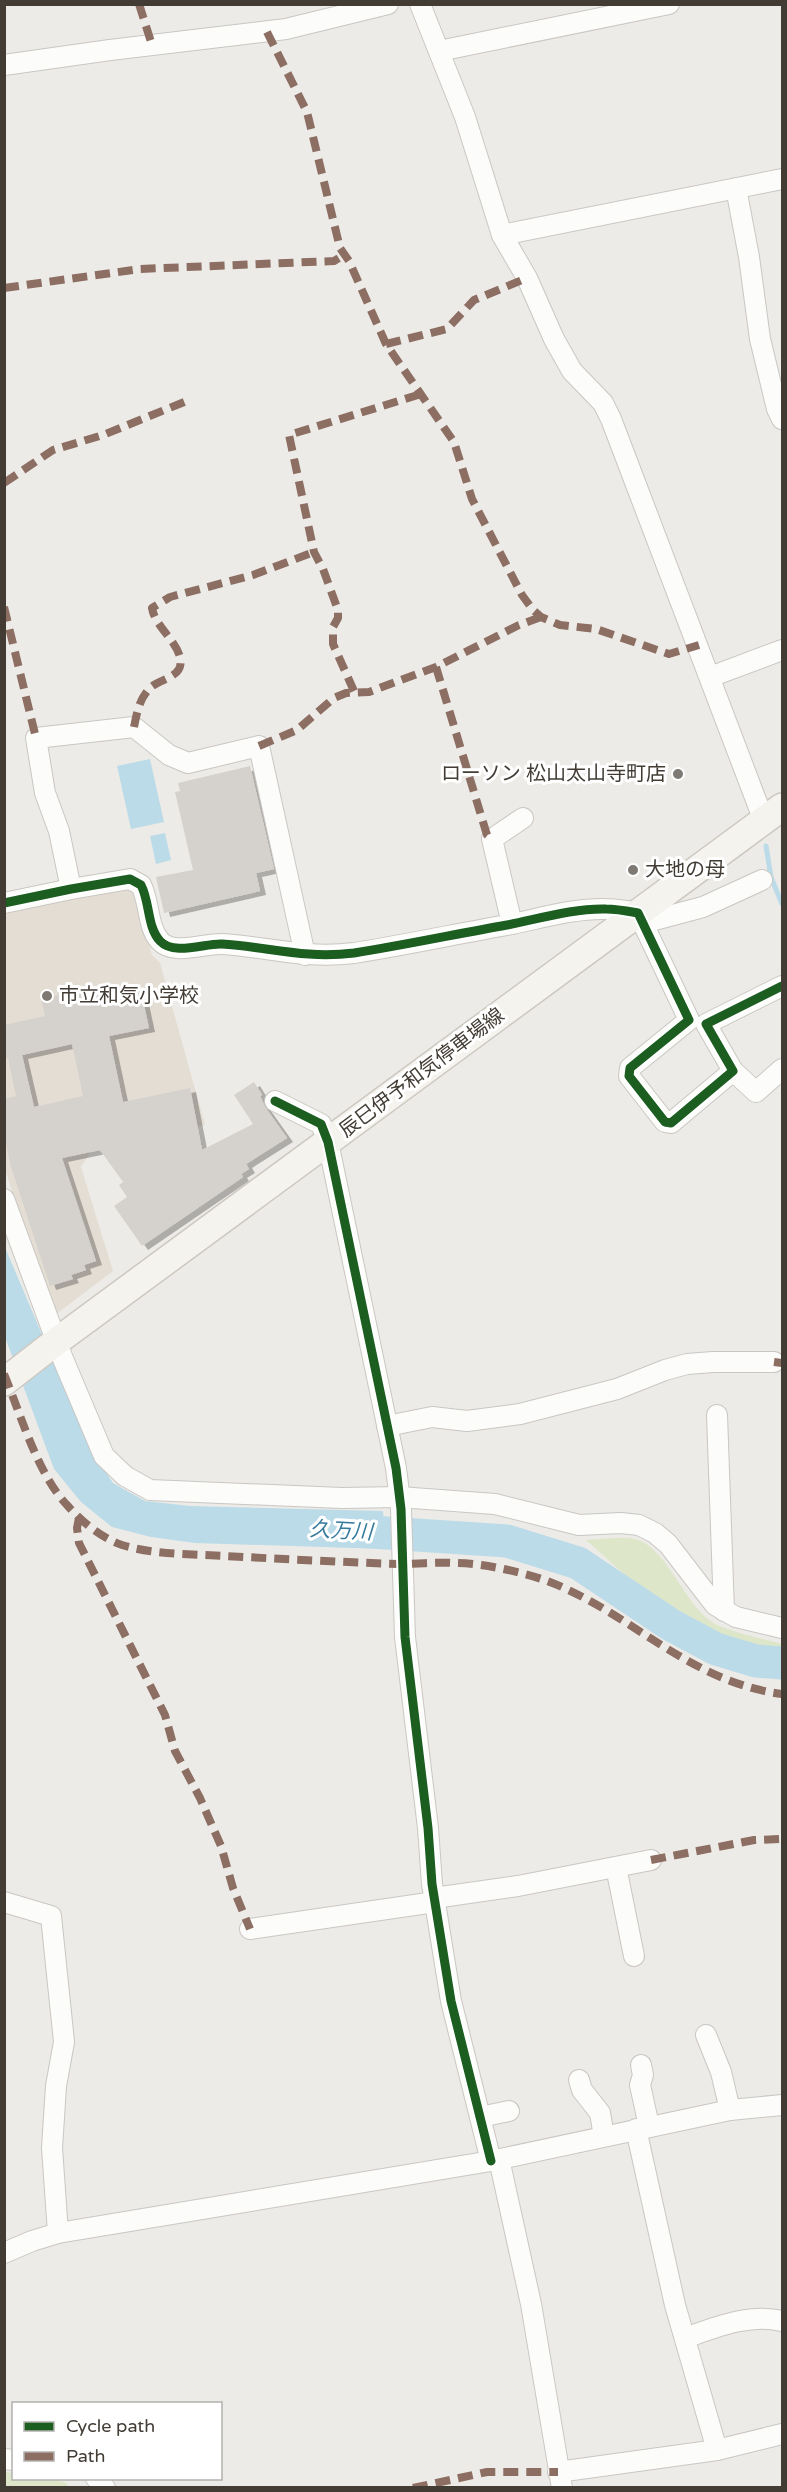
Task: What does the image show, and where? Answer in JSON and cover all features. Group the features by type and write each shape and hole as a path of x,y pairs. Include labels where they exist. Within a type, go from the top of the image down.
{"main road":[{"name":"辰巳伊予和気停車場線","path":"7,1380 328,1142 640,918 773,814"}],"street":[{"path":"4,65 286,29 388,4"},
{"path":"420,4 478,155 502,235 527,278 554,339 572,371 603,403 611,419 710,677 773,814"},
{"path":"439,51 669,4"},
{"path":"502,235 783,179"},
{"path":"736,188 749,257 760,339 777,409 783,419"},
{"path":"710,677 783,650"},
{"path":"71,888 59,831 45,793 36,738 134,727 169,755 188,763 260,746 305,955"},
{"path":"512,924 492,839 523,818"},
{"path":"4,903 122,879 136,881 144,890 155,932 160,942 169,946 183,948 222,944 305,955 352,953 605,909 640,918 703,907 762,880"},
{"path":"640,918 698,1022 733,1071 756,1092 783,1069"},
{"path":"733,1071 670,1123 665,1122 629,1076 630,1068 698,1022 783,986"},
{"path":"275,1101 321,1124 328,1142 387,1426 400,1503 405,1637 435,1900 451,2001 480,2117 495,2160 531,2304 560,2480 717,2450 783,2434"},
{"path":"4,1199 53,1344 104,1456 125,1476 150,1490 342,1498 400,1503 495,1504 579,1525 621,1523 639,1525 656,1533 668,1544 707,1597 724,1611 736,1617 783,1628"},
{"path":"387,1426 432,1417 467,1421 520,1414 617,1389 687,1364 774,1362"},
{"path":"717,1415 724,1611"},
{"path":"250,1929 518,1886 651,1860"},
{"path":"616,1867 634,1956"},
{"path":"4,1902 51,1916 64,2042 56,2086 52,2148 58,2233"},
{"path":"706,2035 721,2072 730,2110"},
{"path":"641,2065 643,2076 640,2085 642,2127 685,2338 717,2450"},
{"path":"579,2080 582,2090 600,2113 604,2136"},
{"path":"4,2253 58,2233 495,2160 730,2110 783,2105"},
{"path":"480,2117 509,2111"},
{"path":"685,2338 722,2325 765,2317 783,2321"}],"shaded area":[{"path":"131,883 152,955 160,963 205,1125 91,1151 81,1167 113,1271 55,1315 29,1245 5,1169 4,912"}],"green space":[{"path":"632,1538 646,1544 666,1564 692,1602 712,1622 735,1632 782,1644 782,1650 764,1651 722,1642 680,1619 647,1594 586,1540"},
{"path":"5,2472 12,2473 12,2480 58,2480 66,2483 69,2487 5,2487"}],"water":[{"path":"150,759 164,822 131,829 117,766"},
{"path":"165,833 171,860 156,864 150,836"},
{"path":"4,1245 92,1452 113,1483 145,1501 190,1506 383,1511 386,1549 195,1543 151,1537 112,1527 81,1502 54,1469 5,1337"}],"building":[{"path":"250,766 274,869 256,873 260,891 164,913 156,877 193,870 175,792 180,791 178,783"},
{"path":"95,987 96,992 115,988 117,997 141,991 149,1028 109,1036 123,1102 190,1088 202,1150 253,1124 234,1095 254,1082 262,1095 260,1096 265,1107 287,1138 246,1164 249,1169 241,1174 243,1177 142,1246 114,1206 127,1197 119,1185 123,1182 100,1150 62,1158 96,1261 84,1265 86,1270 71,1275 73,1279 50,1286 11,1167 4,1135 4,1099 16,1096 8,1058 4,1059 4,1025 45,1016 41,999","holes":["72,1044 83,1096 34,1107 22,1055"]}],"waterway":[{"path":"766,846 771,877 782,904"},
{"name":"久万川","path":"341,1530 507,1541 578,1563 671,1625 716,1649 756,1661 782,1663"}],"marked path":[{"path":"139,4 152,45"},
{"path":"267,32 307,112 340,248 349,261 386,344 454,442 472,499 522,595 541,617 560,625 596,629 669,654 699,645"},
{"path":"4,288 140,269 334,261 344,255"},
{"path":"386,344 447,329 474,300 527,278"},
{"path":"354,691 333,644 333,627 338,618 338,610 323,569 314,552 289,435 421,394"},
{"path":"4,483 53,450 103,435 189,400"},
{"path":"134,727 139,706 146,692 154,685 171,677 181,664 174,644 157,621 152,608 170,597 253,575 314,552"},
{"path":"4,607 36,738"},
{"path":"259,746 297,730 334,698 346,693 369,692 436,667 519,625 541,617"},
{"path":"436,667 487,835 492,839"},
{"path":"774,1362 782,1363"},
{"path":"4,1374 38,1460 56,1492 85,1523 114,1542 147,1551 173,1554 398,1564 462,1563 525,1574 591,1601 681,1657 712,1673 746,1686 782,1694"},
{"path":"79,1518 77,1528 79,1543 165,1715 175,1751 200,1798 221,1846 233,1888 250,1929"},
{"path":"651,1860 754,1840 782,1839"},
{"path":"413,2488 487,2472 558,2472"}],"cycle path":[{"path":"4,903 130,879 141,885 156,935 160,941 173,948 222,944 319,955 373,950 581,910 610,909 638,913 689,1020 630,1068 629,1076 665,1122 671,1123 733,1071 706,1024 782,986"},
{"path":"275,1101 321,1124 328,1142 396,1468 401,1509 405,1637 428,1828 432,1884 451,2001 491,2161"}],"place":[{"name":"ローソン 松山太山寺町店","path":"678,774"},
{"name":"大地の母","path":"633,870"},
{"name":"市立和気小学校","path":"47,996"}]}
